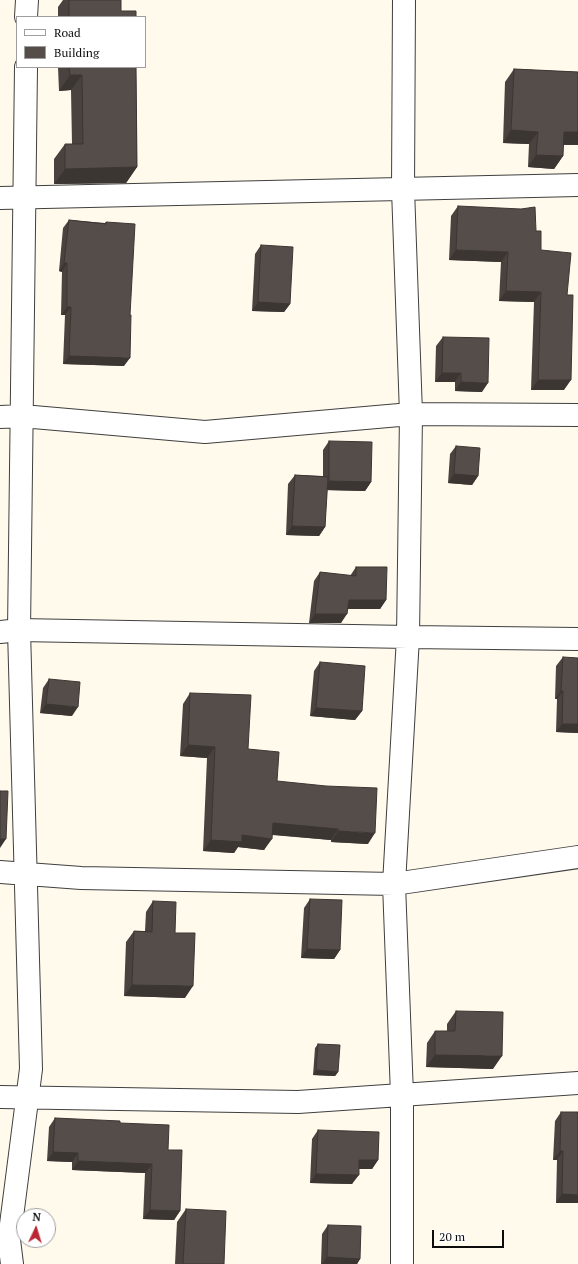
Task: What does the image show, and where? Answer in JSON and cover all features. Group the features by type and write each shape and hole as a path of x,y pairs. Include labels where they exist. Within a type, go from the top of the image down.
{"street":[{"path":"26,0 26,16"},
{"path":"402,1264 402,1095 394,884 408,638 411,414 403,189 404,0"},
{"path":"12,1264 9,1240 30,1069 26,874 10,631 22,416 26,68"},
{"path":"0,198 578,185"},
{"path":"0,417 22,416 205,432 411,414 578,415"},
{"path":"10,631 408,638 578,638"},
{"path":"0,872 81,878 394,884 578,857"},
{"path":"0,1097 298,1102 578,1082"}],"building":[{"path":"69,0 121,0 121,11 136,11 136,16 69,16"},
{"path":"69,68 136,68 137,167 65,169 65,144 83,144 82,75 70,75"},
{"path":"514,69 578,72 578,132 564,132 563,156 536,155 538,132 511,130"},
{"path":"458,206 521,209 535,207 536,231 541,231 541,250 571,253 567,295 573,295 571,380 538,380 541,292 506,291 508,252 456,250"},
{"path":"69,220 106,224 106,222 135,224 130,315 130,358 69,356 71,307 67,307 67,263 64,263"},
{"path":"261,245 293,247 290,304 258,302"},
{"path":"443,337 489,338 488,383 461,382 461,373 442,373"},
{"path":"329,441 372,442 371,482 329,481"},
{"path":"456,446 480,448 478,476 454,474"},
{"path":"295,475 328,477 325,527 292,526"},
{"path":"356,567 387,567 386,600 349,600 347,614 315,614 320,572 356,576"},
{"path":"563,657 578,658 578,724 562,724 563,691 561,691"},
{"path":"320,662 365,666 362,711 316,708"},
{"path":"49,679 80,682 78,707 46,704"},
{"path":"190,693 251,695 248,749 279,752 277,781 326,786 377,788 375,833 338,831 338,829 273,823 272,839 242,835 242,842 211,840 215,747 188,745"},
{"path":"0,791 8,791 6,839 0,839"},
{"path":"310,899 342,900 340,950 307,949"},
{"path":"153,901 176,902 175,933 195,933 193,986 132,985 134,931 152,932"},
{"path":"456,1011 503,1012 502,1056 435,1055 435,1031 455,1031"},
{"path":"318,1044 340,1045 338,1072 316,1070"},
{"path":"561,1112 578,1112 578,1195 562,1194 563,1151 560,1151"},
{"path":"55,1118 169,1125 168,1150 182,1150 180,1211 150,1210 152,1164 78,1161 78,1153 53,1152"},
{"path":"318,1130 379,1132 378,1160 359,1160 359,1175 316,1174"},
{"path":"186,1209 226,1211 224,1264 183,1264"},
{"path":"328,1225 361,1226 360,1259 327,1257"}]}
